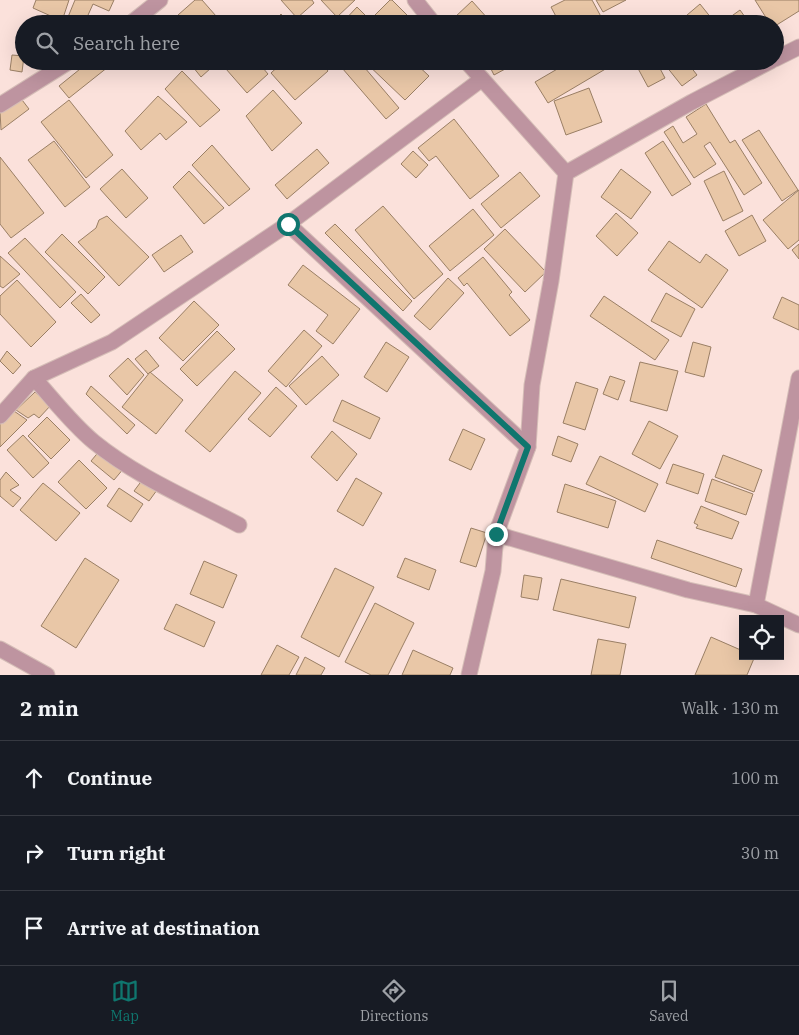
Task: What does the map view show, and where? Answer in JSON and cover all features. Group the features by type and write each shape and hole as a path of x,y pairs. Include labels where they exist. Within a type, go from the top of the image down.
{"street":[{"path":"141,15 160,0"},
{"path":"414,0 426,15"},
{"path":"784,54 799,47"},
{"path":"0,105 56,70"},
{"path":"469,675 492,571 496,534 528,447 532,385 551,280 566,173 474,70"},
{"path":"566,173 692,102 754,70"},
{"path":"0,416 34,378 112,342 288,224 482,79"},
{"path":"288,224 528,447"},
{"path":"34,378 92,441 115,458 239,525"},
{"path":"756,605 799,378"},
{"path":"496,534 688,590 756,605 799,625"},
{"path":"0,649 46,675"}],"building":[{"path":"36,0 69,0 64,15 49,15 33,8"},
{"path":"75,0 114,0 109,11 93,4 88,15 69,15"},
{"path":"195,0 202,0 215,15 178,15"},
{"path":"281,0 312,0 314,3 300,15 294,15"},
{"path":"321,0 355,0 339,15 335,15"},
{"path":"392,0 407,15 375,15"},
{"path":"565,0 592,0 600,15 555,15 551,7"},
{"path":"596,0 626,0 603,12"},
{"path":"755,0 799,0 799,11 784,20 784,15 764,15"},
{"path":"472,1 485,15 457,15"},
{"path":"700,4 709,15 687,15"},
{"path":"357,7 365,15 349,15"},
{"path":"740,10 744,15 733,15"},
{"path":"12,55 15,55 15,70 22,70 22,72 10,70"},
{"path":"79,70 104,70 69,98 59,86"},
{"path":"195,70 209,70 201,77"},
{"path":"227,70 265,70 268,74 247,93"},
{"path":"274,70 328,71 295,100 271,73"},
{"path":"344,70 367,70 399,108 386,119"},
{"path":"373,70 423,70 429,76 405,100"},
{"path":"492,70 503,70 494,75"},
{"path":"556,70 604,70 548,103 535,82"},
{"path":"639,70 661,70 665,78 648,87"},
{"path":"669,70 693,70 697,75 682,86"},
{"path":"182,71 220,110 200,127 165,89"},
{"path":"589,88 602,122 566,135 554,101"},
{"path":"273,90 302,123 272,151 246,116"},
{"path":"19,96 29,109 1,130 0,111"},
{"path":"158,96 187,122 166,140 160,133 141,150 125,131"},
{"path":"69,100 113,155 86,178 41,122"},
{"path":"706,104 730,143 735,140 762,183 744,195 710,142 704,146 716,164 694,178 664,132 673,126 683,143 697,134 686,117"},
{"path":"454,119 499,176 470,199 436,156 429,161 418,148"},
{"path":"759,130 798,190 782,201 742,140"},
{"path":"54,141 90,187 65,207 28,160"},
{"path":"663,141 691,184 672,196 645,153"},
{"path":"212,145 250,189 229,206 192,165"},
{"path":"317,149 329,163 287,199 275,185"},
{"path":"413,151 428,165 416,178 401,164"},
{"path":"0,157 44,213 11,238 0,224"},
{"path":"122,169 148,198 126,218 100,189"},
{"path":"621,169 651,192 631,219 601,197"},
{"path":"189,171 224,208 204,224 173,187"},
{"path":"724,171 743,211 723,221 704,181"},
{"path":"520,172 540,196 501,228 481,204"},
{"path":"799,190 799,240 788,249 763,220"},
{"path":"383,206 443,274 414,299 355,230"},
{"path":"473,209 494,235 450,271 429,246"},
{"path":"616,213 638,233 617,256 596,236"},
{"path":"752,215 766,241 739,256 725,231"},
{"path":"107,216 149,257 119,286 78,242 96,228 99,220"},
{"path":"335,224 412,301 403,311 325,233"},
{"path":"505,229 546,272 525,292 484,249"},
{"path":"62,234 105,277 88,294 45,252"},
{"path":"181,235 193,252 164,272 152,255"},
{"path":"25,238 76,292 60,308 8,253"},
{"path":"669,241 700,263 706,254 728,270 702,308 648,270"},
{"path":"799,244 799,259 792,250"},
{"path":"0,256 20,274 3,288 0,286"},
{"path":"483,257 512,292 509,295 530,320 510,336 467,283 464,286 458,278"},
{"path":"303,265 360,309 333,344 316,331 328,315 288,285"},
{"path":"448,278 464,293 430,330 414,316"},
{"path":"17,280 56,322 31,347 0,314 0,296"},
{"path":"666,293 695,309 681,337 651,321"},
{"path":"81,294 100,315 91,323 71,303"},
{"path":"604,296 669,340 655,360 590,316"},
{"path":"782,297 799,305 799,330 773,318"},
{"path":"194,301 219,325 183,361 159,338"},
{"path":"304,330 322,346 286,387 268,371"},
{"path":"217,331 235,349 197,386 180,369"},
{"path":"386,342 409,357 387,392 364,377"},
{"path":"693,342 711,347 704,377 685,372"},
{"path":"146,350 159,366 148,374 135,359"},
{"path":"7,351 21,365 13,374 0,361"},
{"path":"322,356 339,375 306,405 289,386"},
{"path":"128,358 144,375 127,395 109,376"},
{"path":"640,362 678,371 667,411 630,401"},
{"path":"235,371 261,393 210,452 185,431"},
{"path":"150,372 183,400 156,434 122,407"},
{"path":"610,376 625,381 618,400 603,394"},
{"path":"576,382 598,389 585,430 563,423"},
{"path":"91,386 135,425 127,434 86,394"},
{"path":"276,387 297,406 270,437 248,419"},
{"path":"35,392 51,405 39,418 34,414 28,418 16,410"},
{"path":"342,400 380,418 370,439 333,421"},
{"path":"14,411 27,420 0,447 0,424"},
{"path":"47,417 70,440 51,459 28,436"},
{"path":"649,421 678,436 660,469 632,454"},
{"path":"463,429 485,439 471,470 449,460"},
{"path":"332,431 357,454 337,481 311,457"},
{"path":"23,435 49,463 33,478 7,450"},
{"path":"558,436 578,444 571,462 552,455"},
{"path":"101,449 124,468 114,480 91,461"},
{"path":"723,455 762,470 754,492 715,477"},
{"path":"600,456 658,484 645,512 586,484"},
{"path":"79,460 107,488 86,509 58,482"},
{"path":"673,464 704,474 698,494 666,483"},
{"path":"6,472 19,485 10,490 21,498 13,507 0,496 0,480"},
{"path":"356,478 382,493 363,526 337,511"},
{"path":"143,479 157,490 149,501 134,491"},
{"path":"712,479 753,494 746,515 705,501"},
{"path":"43,483 80,513 56,541 20,510"},
{"path":"565,484 616,501 608,528 557,512"},
{"path":"119,488 143,504 131,522 107,506"},
{"path":"701,506 739,522 732,539 696,528 698,525 694,523"},
{"path":"471,528 487,533 476,567 460,562"},
{"path":"657,540 742,569 736,587 651,558"},
{"path":"85,558 119,580 76,648 41,626"},
{"path":"405,558 436,570 429,590 397,577"},
{"path":"204,561 237,575 223,608 190,594"},
{"path":"335,568 374,587 339,657 301,637"},
{"path":"524,575 542,578 538,600 521,597"},
{"path":"561,579 636,597 629,628 553,610"},
{"path":"375,603 414,623 388,675 371,675 345,662"},
{"path":"176,604 215,622 204,647 164,629"},
{"path":"711,637 739,649 739,660 753,660 747,675 695,675"},
{"path":"598,639 626,644 620,675 591,675"},
{"path":"277,645 299,657 289,675 261,675"},
{"path":"413,650 453,668 450,675 402,675"},
{"path":"305,657 325,668 321,675 296,675"}],"route":[{"path":"288,224 528,447 496,534"}]}
